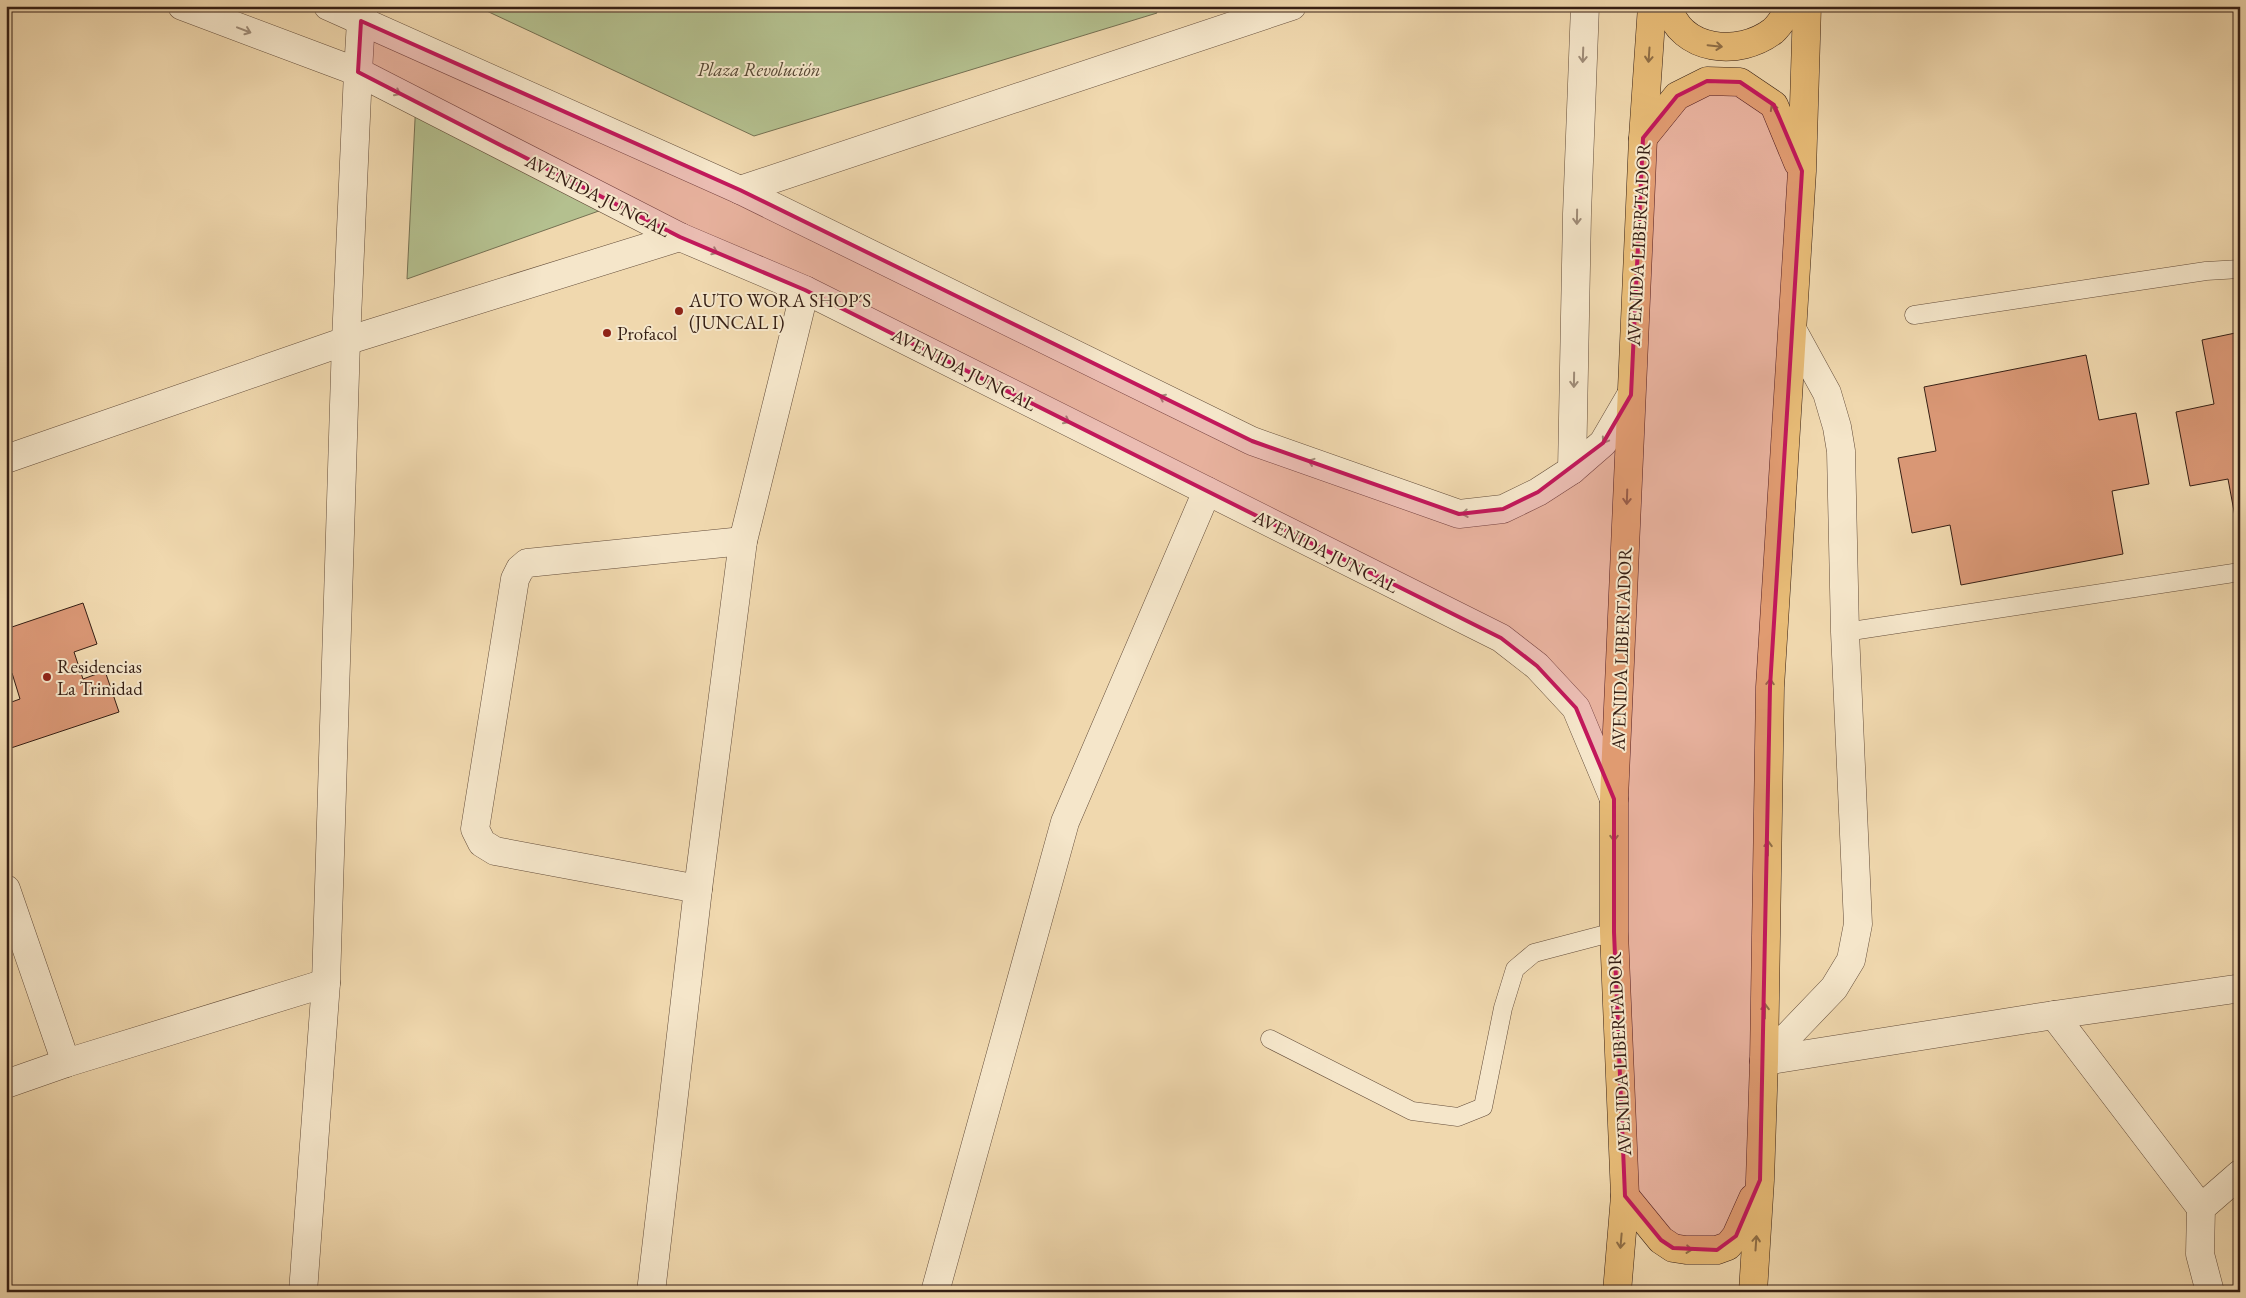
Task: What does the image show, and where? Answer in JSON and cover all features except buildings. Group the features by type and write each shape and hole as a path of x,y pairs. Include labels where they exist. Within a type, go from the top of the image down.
{"highway":[{"name":"AVENIDA LIBERTADOR","path":"1617,1292 1625,1196 1614,932 1614,799 1642,138 1652,6"},
{"path":"1668,6 1678,29 1690,38 1710,46 1733,47 1755,41 1774,30 1792,6"},
{"path":"1753,1292 1760,1180 1764,1061 1770,687 1802,171 1807,6"},
{"path":"1642,138 1678,96 1707,81 1740,82 1774,105 1802,171"},
{"path":"1625,1196 1661,1240 1674,1248 1718,1250 1728,1246 1736,1236 1760,1180"}],"street":[{"name":"AVENIDA JUNCAL","path":"182,6 358,72 680,237 805,290 1500,638 1537,666 1576,708 1614,799"},
{"path":"328,6 362,13 740,190 1252,441 1459,514 1503,509 1538,492 1572,470 1603,443 1631,395"},
{"path":"740,190 1292,6"},
{"path":"1572,470 1577,214 1585,6"},
{"path":"303,1292 326,983 346,341 362,13"},
{"path":"6,459 346,341 680,237"},
{"path":"651,1292 698,889 743,540 805,290"},
{"path":"1764,1061 1834,988 1851,960 1858,924 1845,632 1841,451 1837,427 1826,393 1793,331"},
{"path":"935,1292 1066,822 1207,491"},
{"path":"698,889 495,850 482,843 475,829 515,579 520,569 527,563 743,540"},
{"path":"6,889 66,1063"},
{"path":"6,1084 66,1063 326,983"},
{"path":"1764,1061 2054,1015 2235,989 2240,991"},
{"path":"2054,1015 2201,1208 2200,1254 2210,1292"},
{"path":"2201,1208 2240,1174"}],"lane":[{"path":"1914,315 2206,271 2240,269"},
{"path":"1845,632 2240,572"},
{"path":"1270,1039 1412,1111 1458,1118 1483,1107 1503,1008 1515,969 1534,954 1614,932"}],"highlighted area":[{"path":"361,21 740,190 1252,441 1459,514 1503,509 1538,492 1603,443 1631,395 1643,138 1677,96 1707,81 1740,82 1774,105 1802,171 1770,687 1760,1180 1736,1236 1717,1250 1673,1248 1661,1240 1625,1196 1614,932 1614,799 1576,708 1537,666 1501,638 805,290 680,237 358,72"}],"green space":[{"name":"Plaza Revolución","path":"476,6 1154,6 1157,13 754,136"},
{"path":"416,100 627,201 407,279"}],"place":[{"name":"AUTO WORA SHOP´S (JUNCAL I)","path":"679,311"},
{"name":"Profacol","path":"607,333"},
{"name":"Residencias La Trinidad","path":"47,677"}]}
